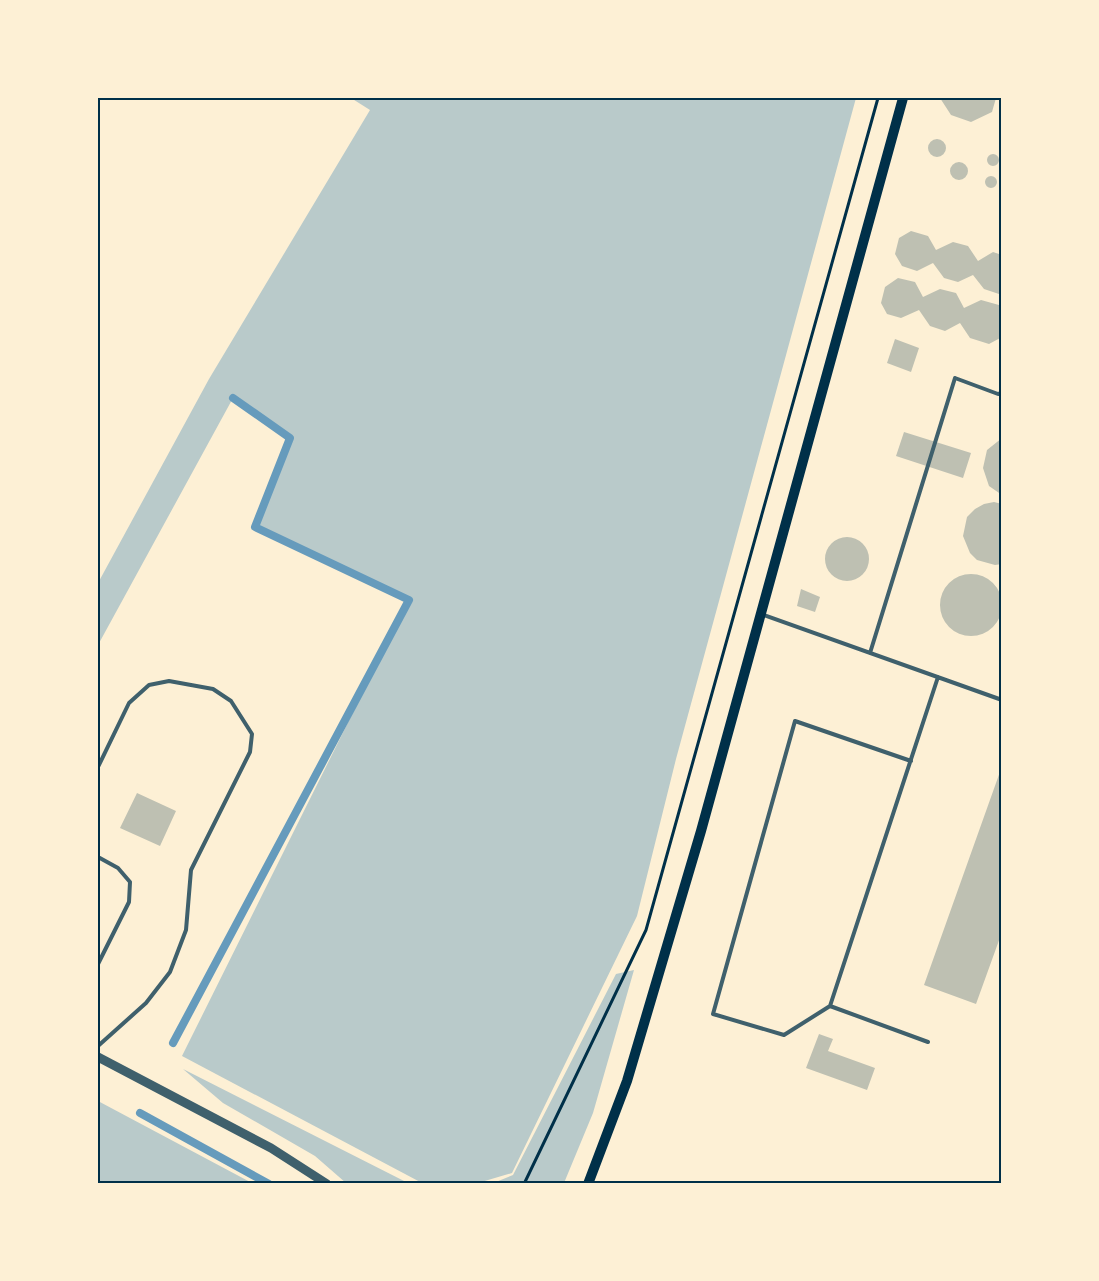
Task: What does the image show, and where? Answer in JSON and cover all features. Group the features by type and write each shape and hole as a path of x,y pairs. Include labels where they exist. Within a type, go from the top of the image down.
{"main road":[{"path":"588,1184 627,1081 701,831 903,98"}],"street":[{"path":"98,1056 271,1148 327,1184"},
{"path":"306,1170 316,1184"}],"lane":[{"path":"870,653 955,378 998,394 1002,393"},
{"path":"761,614 1002,700"},
{"path":"911,762 795,720 713,1014 784,1035 830,1006 911,762 938,677"},
{"path":"98,767 129,703 149,685 169,681 212,690 231,701 252,734 250,752 191,870 186,930 170,972 146,1003 98,1046"},
{"path":"98,857 118,868 130,882 129,902 98,964"},
{"path":"830,1006 928,1042"}],"path":[{"path":"524,1184 646,930 878,98"}],"shaded area":[{"path":"351,98 856,98 676,759 637,916 512,1173 478,1183 422,1183 182,1056 409,600 255,527 290,437 233,398 98,645 98,583 209,379 370,110"},
{"path":"634,970 593,1113 564,1183 491,1184 513,1175 616,974"},
{"path":"183,1069 408,1183 346,1183 315,1156 223,1103"},
{"path":"98,1101 252,1183 98,1183"}],"building":[{"path":"940,98 996,98 992,112 971,122 951,115"},
{"path":"933,139 941,139 946,144 944,155 933,157 928,152 928,144"},
{"path":"993,154 999,160 993,166 987,160"},
{"path":"959,162 965,165 968,171 965,177 959,180 953,177 950,171 953,165"},
{"path":"991,176 997,182 991,188 985,182"},
{"path":"911,231 928,236 936,250 953,242 968,246 978,261 993,252 1002,255 1002,295 984,289 973,275 958,282 944,278 933,263 917,271 902,266 895,254 899,238"},
{"path":"898,278 915,282 923,297 940,289 956,293 964,308 981,300 999,305 1002,308 1002,337 989,344 970,338 960,323 945,331 930,326 919,310 901,318 887,314 881,303 885,287"},
{"path":"895,339 919,348 911,372 887,363"},
{"path":"904,432 971,453 963,478 896,456"},
{"path":"1002,438 1002,495 989,486 983,468 987,450"},
{"path":"994,502 1002,504 1002,564 995,565 977,560 970,553 963,536 967,517 984,504"},
{"path":"851,537 863,543 868,550 868,568 863,575 856,580 843,581 835,578 828,571 825,555 828,547 835,540"},
{"path":"965,574 977,574 993,583 1000,593 1002,605 1000,617 993,627 977,636 965,636 954,631 945,622 940,611 940,599 945,588 954,579"},
{"path":"801,589 820,597 815,612 797,606"},
{"path":"1001,769 1002,932 976,1004 924,985"},
{"path":"137,793 176,811 160,846 120,828"},
{"path":"819,1034 833,1039 828,1051 875,1068 867,1090 806,1068"}],"waterway":[{"path":"173,1043 409,600 255,527 290,438 233,398"},
{"path":"140,1113 269,1184"}]}
